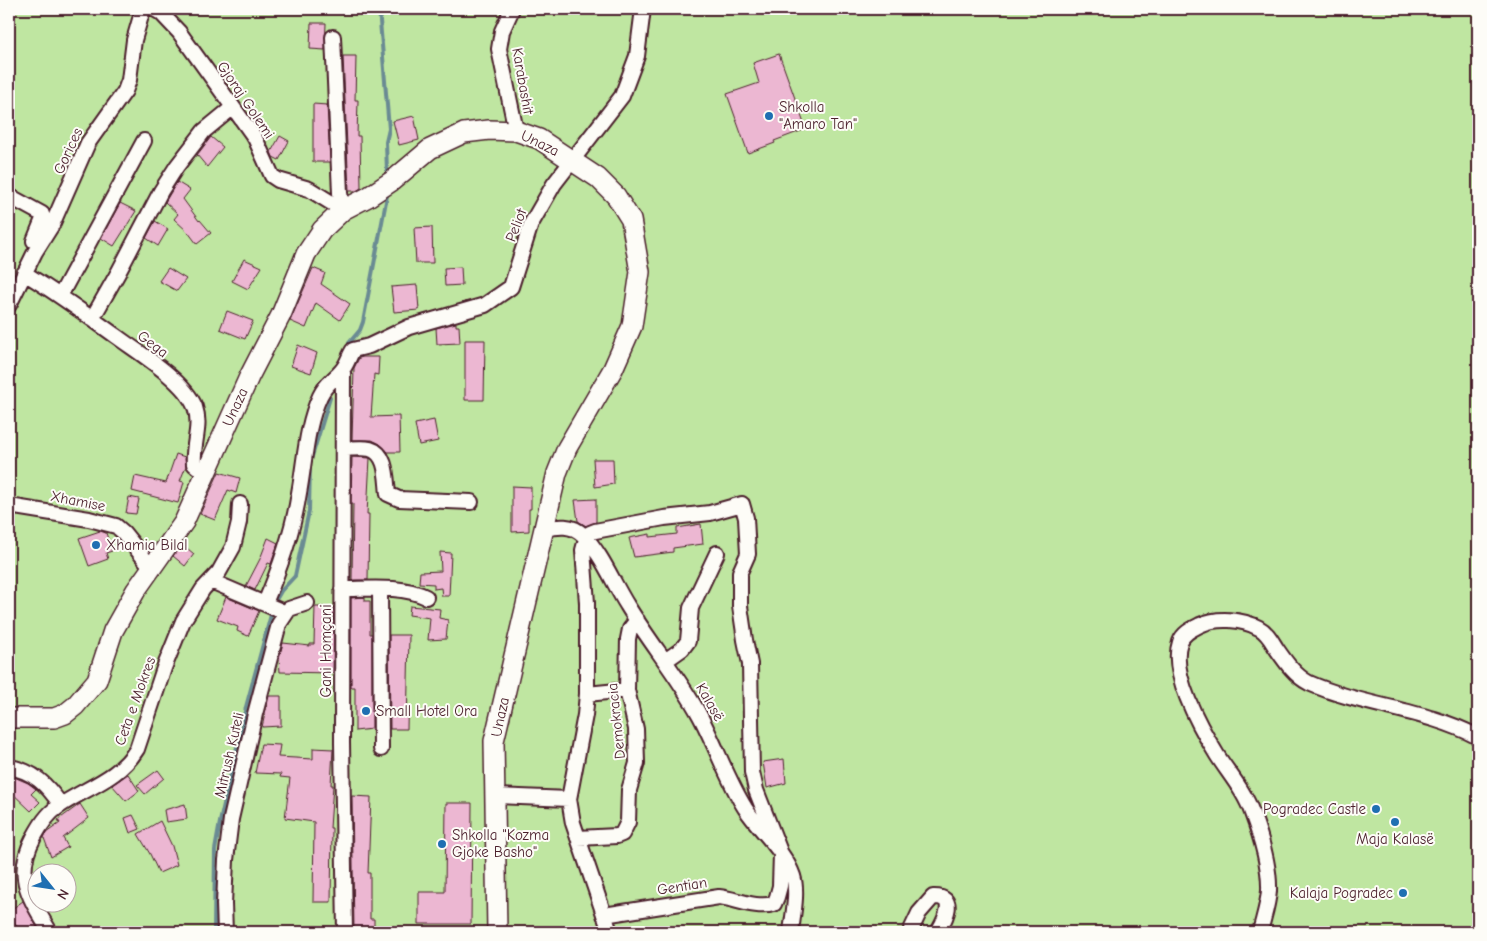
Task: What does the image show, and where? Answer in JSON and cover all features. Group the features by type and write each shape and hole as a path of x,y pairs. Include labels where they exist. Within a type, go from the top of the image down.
{"main road":[{"name":"Unaza","path":"9,718 54,718 65,714 75,706 97,680 113,631 136,590 184,522 249,377 281,315 306,254 322,230 343,210 368,197 392,181 430,149 464,133 490,130 516,131 539,139 574,161 606,185 616,196 631,220 640,272 632,326 613,369 564,454 557,473 494,741 497,824 497,932"}],"street":[{"name":"Gorices","path":"9,305 35,252 52,225 88,143 125,91 129,80 134,40 143,9"},
{"name":"Gjoraj Golemi","path":"154,9 179,32 254,138 272,176 278,180 309,189 343,210"},
{"name":"Karabashit","path":"512,9 502,31 499,49 516,131"},
{"name":"Peliot","path":"343,370 353,350 369,346 408,327 485,306 511,287 531,224 554,184 574,161 622,96 637,56 643,9"},
{"path":"333,37 340,193 343,210"},
{"path":"92,319 176,166 204,131 232,108"},
{"path":"60,296 144,141"},
{"path":"9,196 42,214 43,219 34,242 35,252"},
{"name":"Gega","path":"24,273 60,296 172,378 191,399 198,421 193,455 194,464 206,474"},
{"path":"265,603 284,557 292,528 299,494 304,453 317,404 325,386 343,370"},
{"name":"Gani Homçani","path":"343,370 342,589 345,932"},
{"path":"342,449 370,449 380,457 385,467 388,494 390,496 399,499 471,502"},
{"name":"Ceta e Mokres","path":"50,932 26,887 23,872 24,858 39,827 48,815 61,805 92,788 130,760 143,732 177,634 197,597 219,572 233,547 239,522 240,504"},
{"path":"610,932 573,823 569,799 587,694 588,603 583,550 590,533 664,518 710,513 742,504 746,518 748,554 740,572 740,606 750,664 752,772 756,790 781,854"},
{"name":"Xhamise","path":"9,506 89,519 116,526 152,568"},
{"name":"Kalasë","path":"544,529 566,526 574,529 586,539 637,620 666,661 699,715 745,808 781,854 793,878 791,932"},
{"path":"666,661 682,649 688,641 690,608 717,553"},
{"path":"211,581 286,613 289,609 307,603"},
{"path":"342,589 380,589 415,592 426,597"},
{"path":"380,589 380,749"},
{"name":"Mitrush Kuteli","path":"224,932 226,860 231,819 266,669 279,624 286,613"},
{"name":"Demokracia","path":"578,838 617,836 626,829 628,822 630,790 637,763 636,729 627,690 628,639 630,629 637,620"},
{"path":"1260,932 1268,891 1266,861 1249,804 1216,755 1184,692 1178,658 1180,642 1185,634 1213,620 1230,620 1257,627 1268,636 1292,669 1309,683 1369,702 1445,721 1478,737"},
{"path":"587,694 627,690"},
{"path":"9,767 21,769 43,782 61,805"},
{"path":"495,796 569,799"},
{"name":"Gentian","path":"604,915 719,896 756,905 768,906 774,904 780,886 781,854"},
{"path":"910,932 926,903 933,897 938,896 944,899 948,909 938,932"}],"green space":[{"path":"9,9 1478,9 1478,932 9,932"}],"building":[{"path":"311,23 326,23 325,50 310,49"},
{"name":"Shkolla \"Amaro Tan\"","path":"779,54 806,129 748,153 727,94 759,83 753,63"},
{"path":"343,56 356,56 355,100 358,100 357,136 360,136 361,188 356,191 349,191"},
{"path":"313,104 327,105 330,162 313,162"},
{"path":"414,116 419,140 399,145 393,121"},
{"path":"280,136 289,141 279,160 273,157 271,152"},
{"path":"211,137 223,147 207,167 197,155"},
{"path":"177,182 190,190 183,199 199,221 211,233 197,244 188,232 174,219 178,214 165,202"},
{"path":"120,203 136,211 114,246 101,238"},
{"path":"155,221 168,229 158,246 146,238"},
{"path":"432,227 433,263 416,263 414,228"},
{"path":"244,259 262,267 248,289 232,281"},
{"path":"461,267 462,285 445,286 444,268"},
{"path":"168,268 186,279 177,291 159,281"},
{"path":"313,268 325,273 321,284 350,304 340,320 316,303 306,328 290,321"},
{"path":"417,285 419,310 394,312 391,287"},
{"path":"227,311 253,321 245,339 220,329"},
{"path":"456,323 456,326 459,326 460,343 437,344 436,328"},
{"path":"465,340 485,340 484,400 465,400"},
{"path":"298,345 317,353 311,373 291,366"},
{"path":"379,357 378,375 374,374 371,417 399,416 400,452 388,452 380,444 372,440 352,440 354,368 359,358"},
{"path":"434,420 438,441 419,445 415,424"},
{"path":"176,454 185,457 186,466 180,481 184,482 178,503 132,491 135,476 166,483"},
{"path":"352,457 370,458 367,514 369,514 368,580 352,580"},
{"path":"593,459 613,459 614,484 595,487"},
{"path":"219,472 240,478 236,493 228,490 215,520 200,514"},
{"path":"512,486 531,487 529,531 512,532"},
{"path":"129,497 139,499 136,514 126,513"},
{"path":"596,499 596,522 586,526 578,521 575,500"},
{"path":"701,524 703,544 673,548 673,552 634,557 629,538 650,534 650,537 677,534 677,528"},
{"name":"Xhamia Bilal","path":"100,531 106,533 112,551 106,553 108,559 89,566 79,538"},
{"path":"268,538 278,543 271,564 268,563 255,590 246,586"},
{"path":"182,544 194,554 185,566 173,556"},
{"path":"440,552 451,553 449,596 442,596 441,588 434,589 434,584 419,583 420,572 441,571"},
{"path":"226,597 259,611 248,636 237,631 238,627 217,619"},
{"path":"365,597 365,601 370,601 370,634 372,634 372,729 355,731 355,687 351,687 351,598"},
{"path":"410,606 440,609 439,618 448,620 446,639 428,640 430,618 409,615"},
{"path":"315,607 334,607 333,673 280,672 279,658 283,643 310,646 310,644 314,644"},
{"path":"389,635 409,635 407,729 390,729"},
{"path":"269,696 281,696 281,726 262,727"},
{"path":"261,744 280,745 278,757 313,759 313,748 333,749 330,828 332,828 331,902 313,902 314,822 285,818 290,778 280,777 281,774 255,773"},
{"path":"784,759 786,783 767,788 763,762"},
{"path":"158,770 164,778 145,794 137,785"},
{"path":"128,774 139,791 126,801 112,785"},
{"path":"14,777 36,789 31,794 40,802 31,811 9,790 9,784"},
{"path":"352,796 371,797 368,873 370,873 370,919 374,919 374,932 354,932"},
{"path":"446,803 472,803 471,924 419,924 419,892 445,892"},
{"path":"80,804 89,818 63,838 68,847 51,857 44,838 46,833 60,823 58,820"},
{"path":"185,804 187,819 166,822 164,810"},
{"path":"133,815 140,829 130,833 125,818"},
{"path":"160,821 172,846 177,865 159,873 138,834"},
{"path":"23,901 28,914 30,914 38,929 33,932 21,932 9,915 9,911"}],"waterway":[{"path":"379,9 389,129 386,142 387,172"},
{"path":"349,343 360,330 363,322 387,196"},
{"path":"277,598 295,576 309,511 310,463 330,398"},
{"path":"214,932 215,850 220,822 246,707 272,611"}],"place":[{"name":"Shkolla \"Amaro Tan\"","path":"769,116"},
{"name":"Xhamia Bilal","path":"96,545"},
{"name":"Small Hotel Ora","path":"366,711"},
{"name":"Pogradec Castle","path":"1376,809"},
{"name":"Maja Kalasë","path":"1395,822"},
{"name":"Shkolla \"Kozma Gjoke Basho\"","path":"442,844"},
{"name":"Kalaja Pogradec","path":"1403,893"}]}
